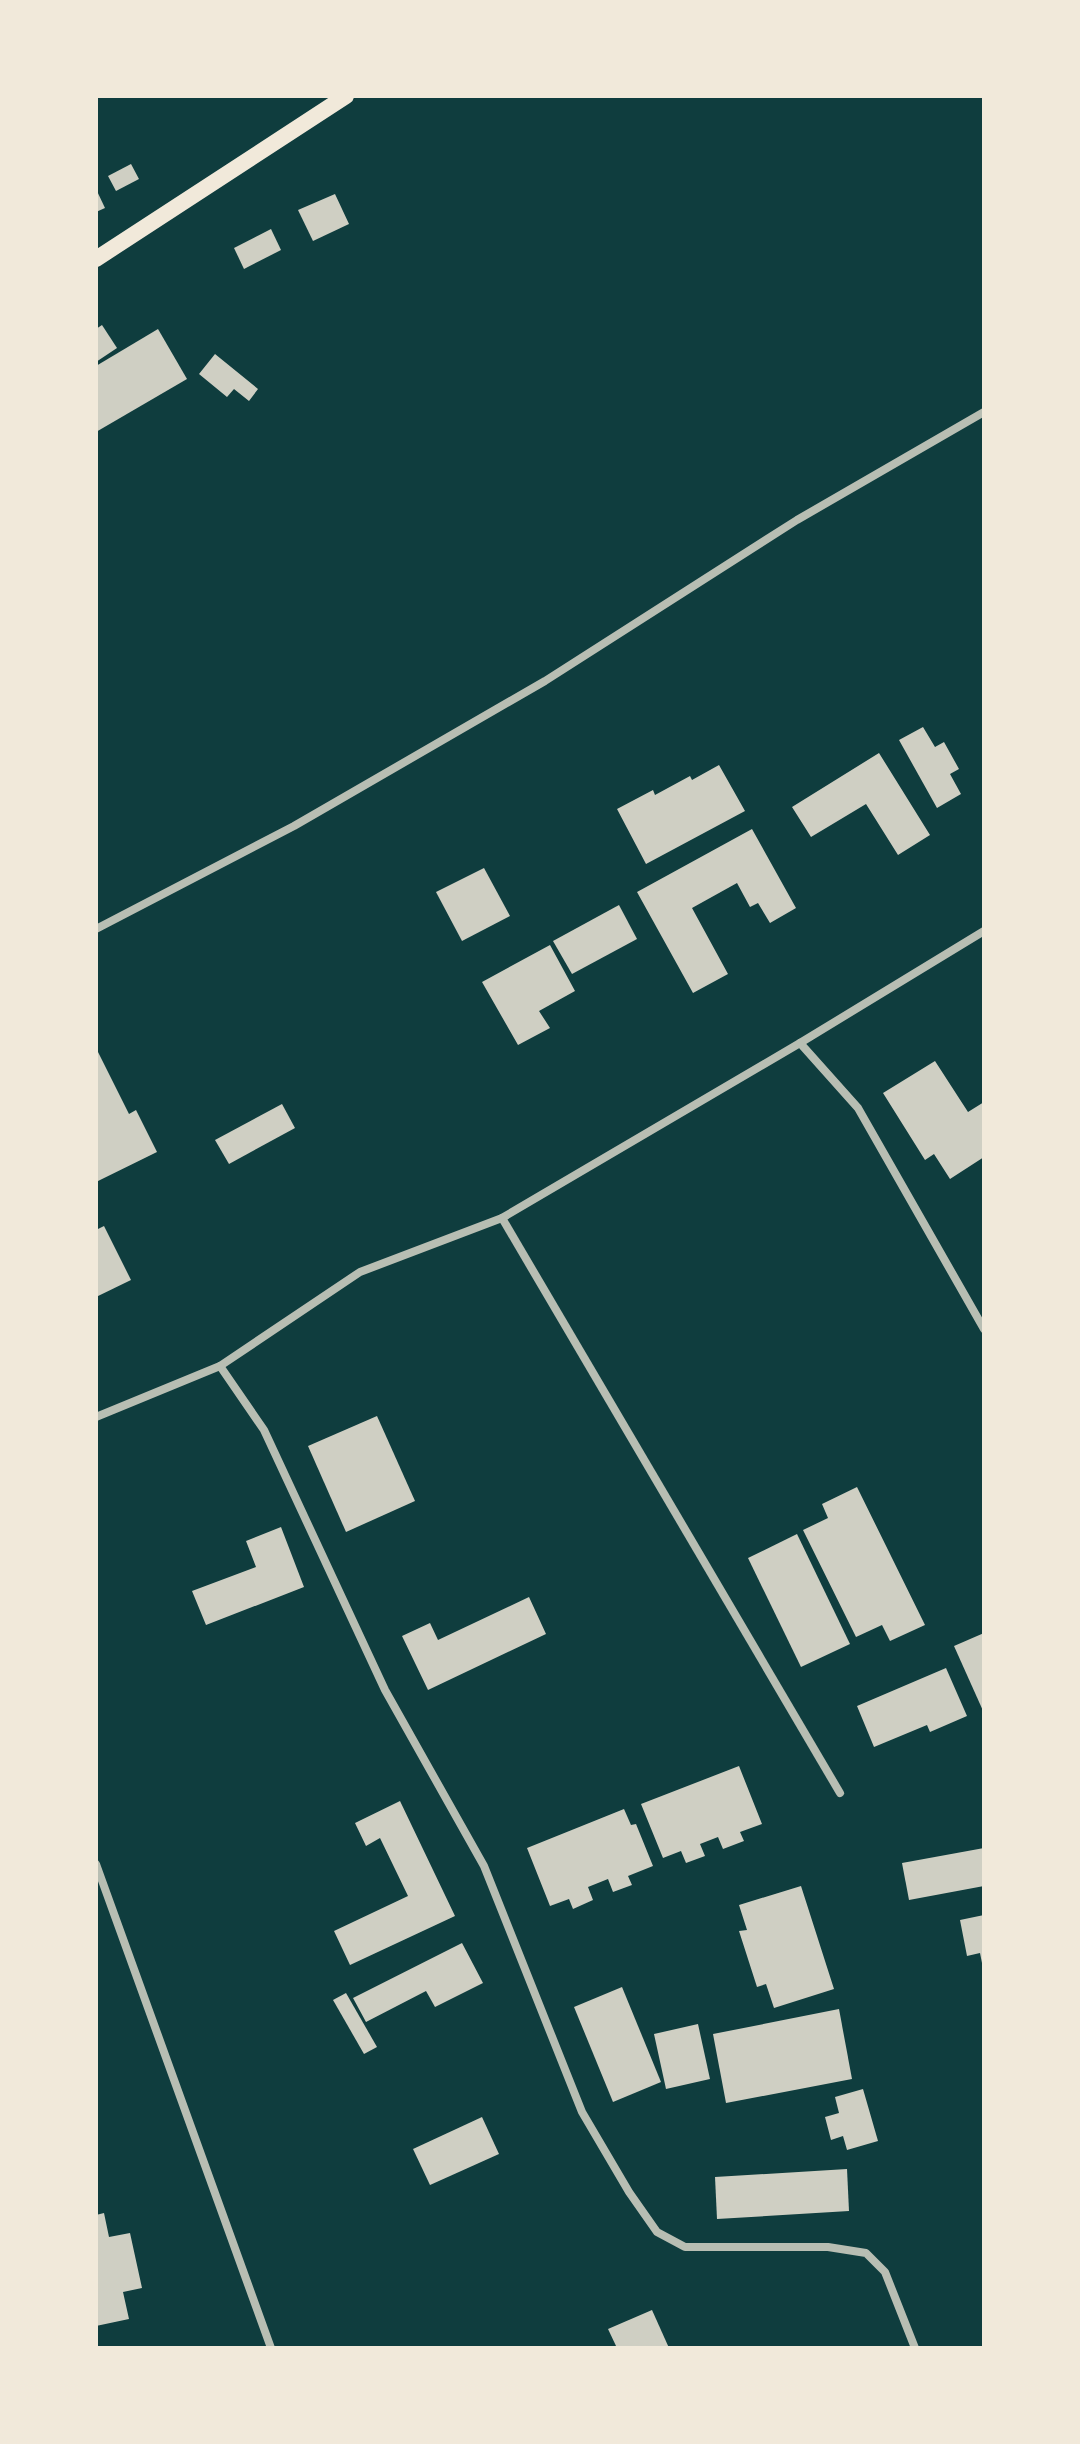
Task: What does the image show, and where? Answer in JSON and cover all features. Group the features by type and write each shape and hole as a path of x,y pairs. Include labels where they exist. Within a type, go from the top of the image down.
{"main road":[{"path":"96,259 346,96"}],"street":[{"path":"96,929 294,826 545,681 797,520 984,412"},
{"path":"96,1417 220,1366 360,1272 502,1218 984,931"},
{"path":"800,1043 858,1108 984,1329"},
{"path":"502,1218 840,1793"},
{"path":"220,1366 264,1430 385,1690 484,1866 582,2112 657,2232 685,2247 828,2247 866,2253 885,2272 915,2348"},
{"path":"96,1864 271,2348"}],"building":[{"path":"131,164 139,179 116,191 108,176"},
{"path":"96,189 105,208 96,212"},
{"path":"335,194 349,224 313,241 298,210"},
{"path":"271,229 281,250 244,269 234,248"},
{"path":"102,325 117,348 96,362 96,329"},
{"path":"158,329 187,379 96,432 96,366"},
{"path":"215,354 258,389 249,401 234,389 227,397 199,374"},
{"path":"923,727 935,747 944,742 959,769 950,774 961,794 937,808 899,740"},
{"path":"879,753 930,835 898,855 866,804 811,837 792,807"},
{"path":"719,765 745,811 646,864 617,809 653,790 655,795"},
{"path":"752,829 796,908 770,923 758,903 750,907 737,883 692,908 728,974 693,993 637,892"},
{"path":"484,868 510,916 462,941 436,892"},
{"path":"619,905 637,939 572,974 553,941"},
{"path":"550,945 575,991 539,1011 550,1028 518,1045 482,982"},
{"path":"96,1048 129,1114 136,1110 157,1152 96,1182"},
{"path":"935,1061 968,1112 984,1102 984,1157 950,1179 934,1154 925,1160 883,1093"},
{"path":"282,1104 295,1128 229,1164 215,1140"},
{"path":"104,1226 131,1280 96,1297 96,1230"},
{"path":"377,1416 415,1501 346,1532 308,1446"},
{"path":"857,1487 925,1625 890,1641 882,1625 856,1637 803,1530 828,1518 822,1504"},
{"path":"281,1527 304,1587 206,1625 192,1591 256,1567 246,1541"},
{"path":"797,1534 850,1644 801,1667 748,1558"},
{"path":"529,1597 546,1634 428,1690 402,1636 430,1623 438,1640"},
{"path":"984,1633 984,1713 954,1646"},
{"path":"946,1668 967,1716 930,1732 927,1725 874,1747 857,1706"},
{"path":"739,1766 762,1824 740,1832 744,1841 723,1849 718,1837 700,1844 705,1856 686,1863 681,1851 663,1858 641,1804"},
{"path":"400,1801 455,1916 350,1965 334,1931 408,1896 380,1838 366,1846 355,1823"},
{"path":"624,1809 631,1825 636,1824 653,1866 628,1876 632,1885 613,1892 608,1879 588,1887 593,1900 573,1909 569,1899 550,1906 527,1848"},
{"path":"984,1848 984,1886 909,1900 902,1863"},
{"path":"801,1886 834,1989 774,2008 766,1984 757,1987 739,1931 747,1930 739,1905"},
{"path":"984,1915 983,1968 980,1953 967,1956 960,1920"},
{"path":"462,1943 483,1983 435,2007 426,1991 366,2022 353,1998"},
{"path":"622,1987 661,2082 613,2102 574,2007"},
{"path":"346,1993 377,2047 364,2054 333,2000"},
{"path":"839,2009 852,2079 726,2103 713,2034"},
{"path":"698,2024 710,2079 666,2089 654,2034"},
{"path":"863,2089 878,2141 847,2150 843,2136 831,2140 825,2117 839,2113 835,2097"},
{"path":"482,2117 499,2154 430,2185 413,2149"},
{"path":"847,2169 849,2211 717,2219 715,2177"},
{"path":"104,2213 109,2237 130,2233 142,2288 123,2292 129,2319 96,2326 96,2215"},
{"path":"652,2310 669,2348 617,2348 608,2329"}]}
